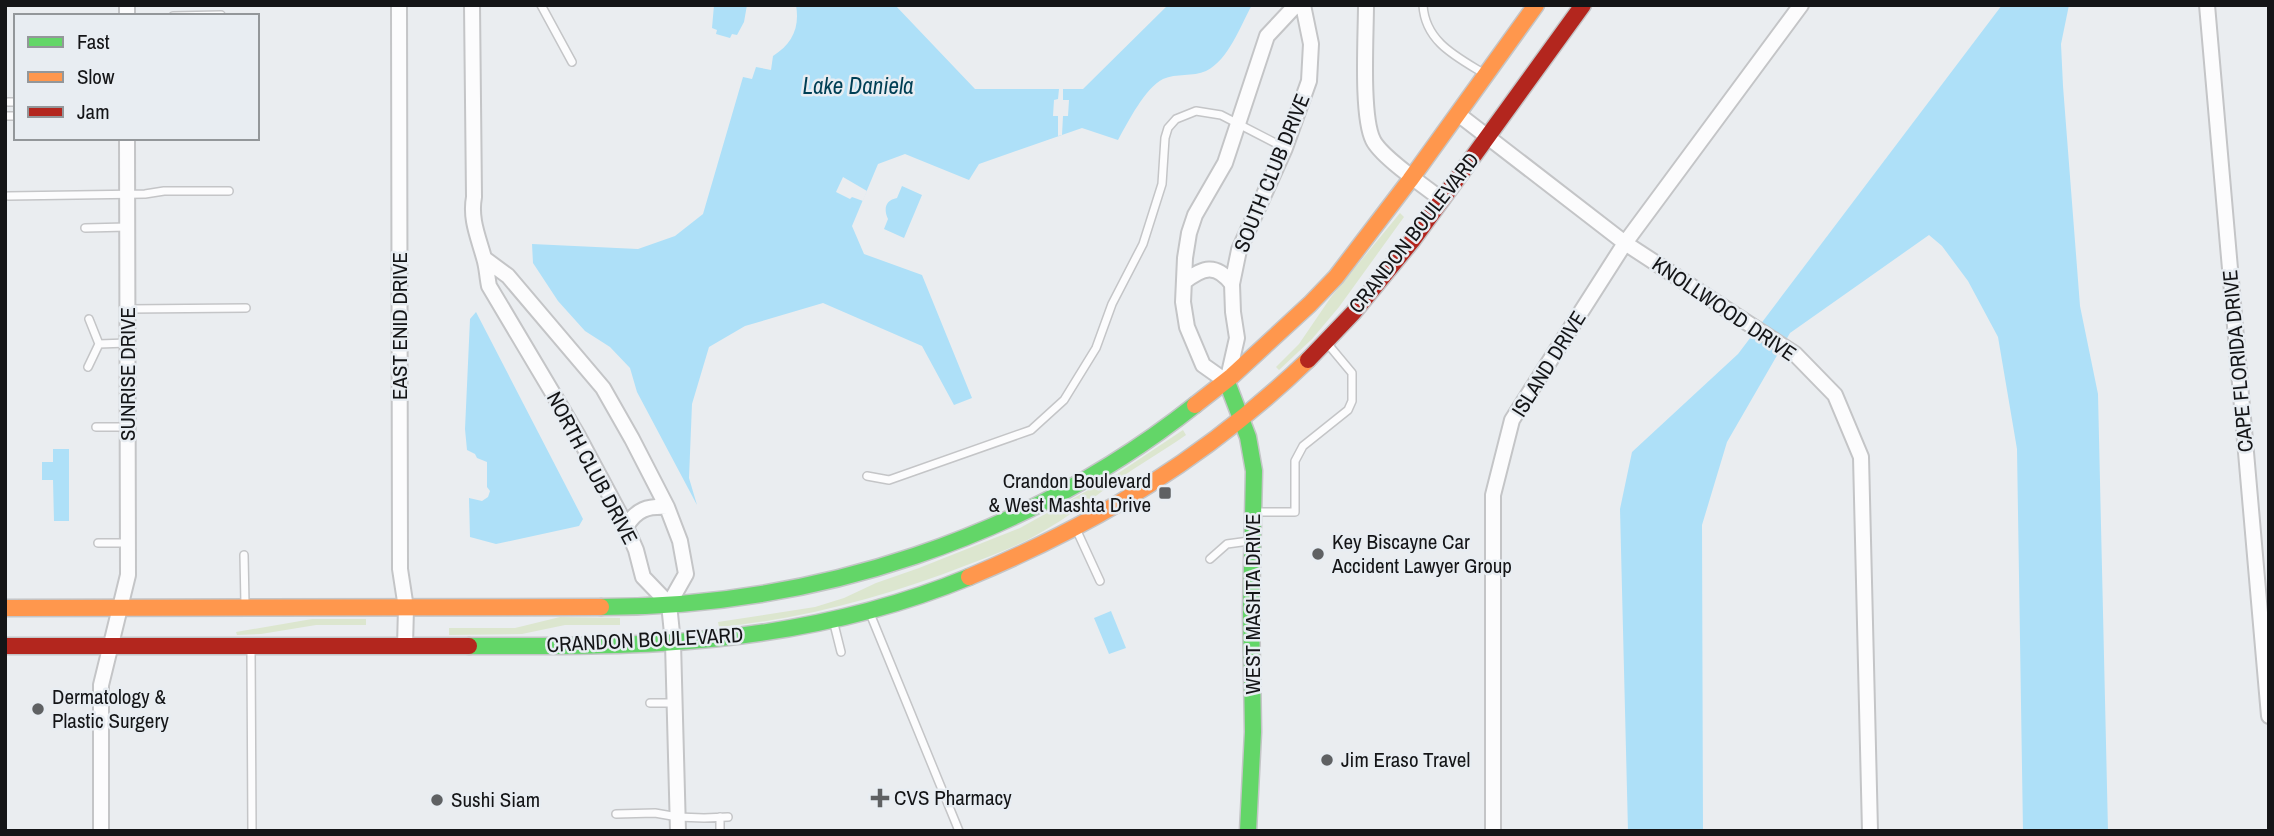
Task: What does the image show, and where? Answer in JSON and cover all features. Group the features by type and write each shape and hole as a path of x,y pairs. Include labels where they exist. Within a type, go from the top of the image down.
{"main road":[{"name":"CRANDON BOULEVARD","path":"5,608 610,607 669,604 761,594 809,585 872,569 964,538 1002,523 1065,491 1125,456 1181,418 1227,382 1334,280 1413,176 1536,5"},
{"name":"CRANDON BOULEVARD","path":"5,646 673,643 753,634 833,619 944,586 999,565 1076,529 1180,465 1242,419 1288,379 1326,342 1395,264 1583,5"},
{"name":"WEST MASHTA DRIVE","path":"1227,382 1253,457 1253,732 1248,831"}],"street":[{"name":"EAST ENID DRIVE","path":"399,5 400,569 406,608 405,646"},
{"name":"NORTH CLUB DRIVE","path":"472,5 472,208 475,233 485,260 489,286 577,434 626,527 643,577 669,604 686,574 680,541 667,508 603,388 508,276 485,260"},
{"path":"1227,382 1203,365 1187,327 1183,302 1189,233 1195,215 1225,163 1240,125 1267,36 1296,5"},
{"name":"SOUTH CLUB DRIVE","path":"1227,382 1237,338 1232,284 1240,250 1285,148 1309,81 1311,44 1303,5"},
{"path":"1366,5 1366,111 1373,140 1387,156 1442,200"},
{"name":"ISLAND DRIVE","path":"1493,831 1493,495 1512,420 1625,243 1801,5"},
{"name":"CAPE FLORIDA DRIVE","path":"2207,5 2269,716"},
{"name":"KNOLLWOOD DRIVE","path":"1458,114 1625,243 1795,354 1835,395 1861,457 1870,831"},
{"name":"SUNRISE DRIVE","path":"102,831 101,685 128,575 127,140"},
{"path":"1184,282 1202,270 1213,269 1224,273 1232,284"},
{"path":"626,527 631,517 639,510 667,508"},
{"path":"669,604 673,643 678,824"}],"lane":[{"path":"541,5 572,62"},
{"path":"1423,5 1426,24 1436,41 1486,75"},
{"path":"867,476 889,481 1031,430 1064,400 1096,348 1112,304 1143,244 1162,184 1165,138 1175,119 1196,111 1221,115 1285,148"},
{"path":"8,196 229,191"},
{"path":"85,228 128,226"},
{"path":"128,309 246,308"},
{"path":"88,367 99,344 89,319"},
{"path":"1254,512 1295,512 1295,461 1303,446 1348,410 1352,401 1352,373 1326,342"},
{"path":"99,344 128,343"},
{"path":"96,427 128,427"},
{"path":"1076,529 1100,581"},
{"path":"1210,559 1227,544 1252,540"},
{"path":"98,543 128,543"},
{"path":"244,555 245,608"},
{"path":"869,610 959,831"},
{"path":"833,619 841,652"},
{"path":"251,646 252,831"},
{"path":"650,704 675,703"},
{"path":"616,814 655,813 678,824 724,817 720,831"}],"green space":[{"path":"1400,213 1404,217 1339,307 1312,339 1279,370 1276,367 1299,344 1331,297"},
{"path":"1183,430 1186,435 1069,515 1032,538 1004,550 906,587 845,605 719,627 718,622 815,607 844,598 876,583 1020,528 1117,474"},
{"path":"560,617 620,618 620,625 565,625 522,634 449,635 449,628 515,628"},
{"path":"312,619 366,619 366,625 316,625 261,634 237,635 236,632"}],"water":[{"path":"714,5 747,5 744,22 737,35 732,34 730,38 716,34 717,30 712,28"},
{"name":"Lake Daniela","path":"796,5 895,5 975,89 1083,89 1168,5 1252,5 1221,59 1206,71 1168,77 1156,83 1138,106 1118,140 1082,128 979,164 969,180 905,154 878,164 852,226 864,254 922,275 972,398 954,405 922,346 823,303 745,326 709,347 692,404 689,478 697,505 637,392 630,368 610,347 585,331 558,301 533,263 532,244 638,249 675,236 703,214 743,77 752,79 756,67 771,70 773,56 793,35 797,21"},
{"path":"2002,5 2069,5 2061,44 2063,86 2080,306 2098,394 2108,831 2023,831 2017,449 1998,337 1968,281 1942,246 1929,235 1790,333 1727,442 1702,525 1703,831 1628,831 1620,509 1632,452 1738,354"},
{"path":"902,186 922,195 904,238 884,229 888,219 886,205 897,198"},
{"path":"476,312 583,519 579,526 496,544 470,537 469,498 482,501 488,497 490,491 487,487 487,462 467,450 465,429 470,319"},
{"path":"53,449 69,449 69,521 54,521 53,480 42,480 42,462 53,462"},
{"path":"1111,611 1126,648 1109,654 1094,618"}],"pier":[{"path":"1059,89 1063,89 1063,100 1069,100 1068,116 1063,116 1062,135 1058,136 1058,116 1053,116 1054,100 1058,99"},
{"path":"843,177 867,191 863,201 852,197 850,199 836,192"}],"traffic: fast":[{"path":"1227,382 1248,437 1254,471 1251,611 1253,732 1248,831"},
{"path":"601,607 681,604 760,594 838,578 915,556 989,527 1061,493 1130,452 1195,405"},
{"path":"469,646 637,644 739,636 856,614 969,577"}],"traffic: slow":[{"path":"1195,405 1232,376 1336,277 1410,180 1536,5"},
{"path":"969,577 1062,534 1149,485 1230,428 1308,360"},
{"path":"5,608 601,607"}],"traffic: jam":[{"path":"1308,360 1353,313 1412,241 1583,5"},
{"path":"5,646 469,646"}],"place":[{"name":"Crandon Boulevard & West Mashta Drive","path":"1165,493"},
{"name":"Key Biscayne Car Accident Lawyer Group","path":"1318,554"},
{"name":"Dermatology & Plastic Surgery","path":"38,709"},
{"name":"Jim Eraso Travel","path":"1327,760"},
{"name":"CVS Pharmacy","path":"880,798"},
{"name":"Sushi Siam","path":"437,800"}]}
